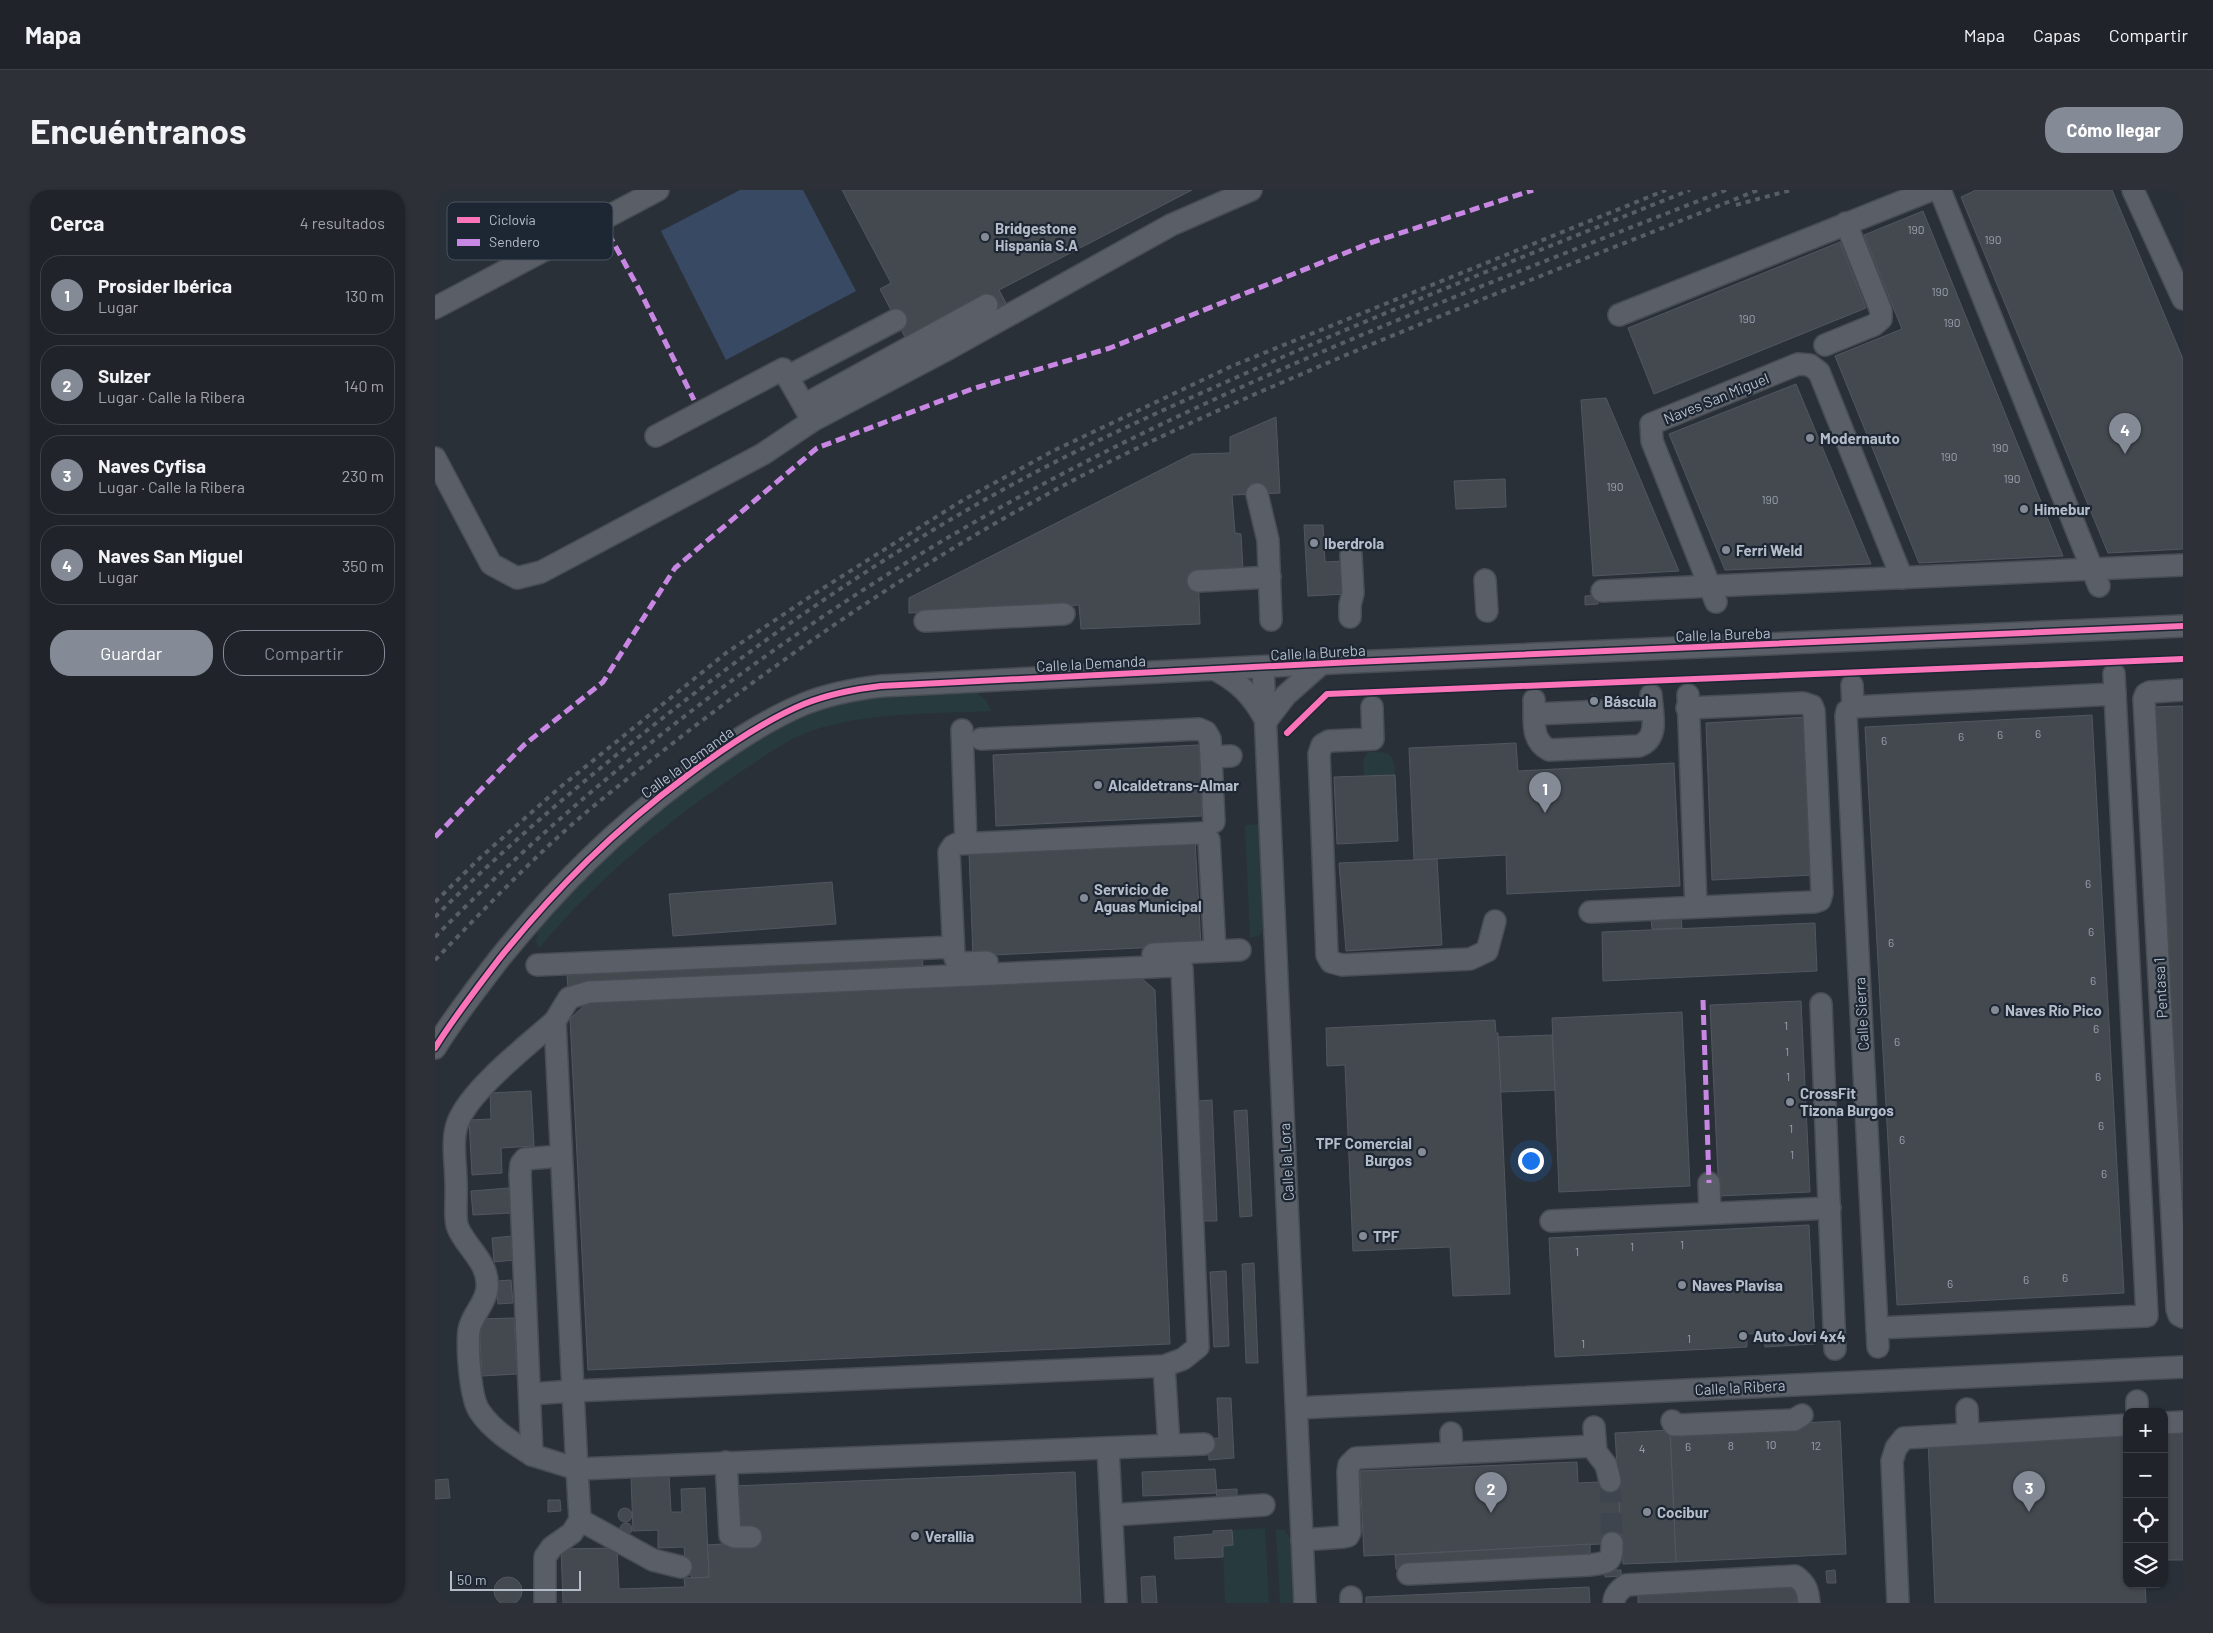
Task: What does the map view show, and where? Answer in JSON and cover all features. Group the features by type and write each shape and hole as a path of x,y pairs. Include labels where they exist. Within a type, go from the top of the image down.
{"street":[{"path":"613,206 631,196 658,190"},
{"path":"808,413 948,349 1171,225 1251,190"},
{"path":"1619,315 1931,190"},
{"path":"1940,190 2096,578"},
{"path":"2133,190 2183,299"},
{"path":"1825,345 1875,326 1881,319 1881,311 1846,223"},
{"path":"435,308 519,260"},
{"path":"435,458 491,564 517,578 541,572 754,459 808,413 987,305"},
{"path":"790,381 898,325"},
{"name":"Naves San Miguel","path":"1713,594 1653,441 1651,424 1798,364 1810,365 1819,372 1902,578"},
{"path":"656,436 783,369 808,413"},
{"path":"1257,494 1268,540 1271,620"},
{"path":"1350,616 1350,604 1353,593 1351,555"},
{"path":"1602,591 1713,594 1902,578 2096,578 2183,565"},
{"path":"1198,581 1270,577"},
{"path":"1485,580 1487,611"},
{"path":"925,621 1064,616"},
{"name":"Calle la Bureba","path":"1263,667 2183,626"},
{"path":"1214,669 1232,678 1246,690 1266,721 1285,696 1321,664"},
{"name":"Calle la Demanda","path":"435,1048 451,1023 510,946 541,908 597,849 651,802 711,758 756,729 803,705 837,693 881,686 1263,667"},
{"name":"Calle la Lora","path":"1263,667 1305,1603"},
{"name":"Pentasa 1","path":"2183,690 2150,682 2144,699 2177,1309 2179,1315 2183,1317"},
{"name":"Calle Sierra","path":"2115,684 2148,1325 1878,1338 1846,716 1847,711 1853,707 2115,684"},
{"name":"Calle Sierra","path":"1852,685 1853,707"},
{"path":"1590,912 1814,902 1820,900 1822,893 1814,711 1811,706 1768,697 1688,701 1696,907"},
{"path":"1652,702 1653,735 1647,743 1639,746 1549,750 1541,746 1536,740 1534,707 1652,702"},
{"path":"1372,706 1373,739 1329,741 1322,745 1319,754 1327,955 1331,962 1341,966 1470,959 1487,951 1495,920"},
{"path":"981,739 1002,731 1199,729 1206,732 1221,757 1214,822"},
{"path":"962,730 966,844"},
{"path":"1215,951 1209,840 1203,833 966,844 953,846 949,852 953,947 957,960 963,963 1240,950"},
{"path":"537,965 953,947"},
{"path":"530,1394 1164,1366 1183,1359 1198,1347 1181,968 1164,966 589,992 569,998 555,1021 493,1078 470,1102 458,1123 455,1142 458,1228 478,1256 486,1276 487,1288 482,1304 473,1316 469,1331 469,1364 479,1411 499,1434 532,1456 577,1469 1204,1444"},
{"path":"1821,1004 1835,1350"},
{"path":"545,1603 543,1567 545,1557 552,1547 572,1533 579,1520 555,1021"},
{"path":"532,1456 520,1169 525,1159 530,1157 561,1156"},
{"path":"1709,1183 1711,1213"},
{"path":"1551,1221 1830,1208"},
{"path":"1164,1366 1169,1445"},
{"name":"Calle la Ribera","path":"1297,1408 2183,1367"},
{"path":"1967,1409 1968,1433"},
{"path":"1672,1421 1674,1425 1691,1425 1794,1420 1802,1415"},
{"path":"2168,1423 2183,1422"},
{"path":"1898,1603 1892,1461 1896,1448 1904,1438 2123,1425"},
{"path":"1303,1540 1343,1537 1348,1536 1351,1532 1348,1472 1349,1464 1356,1458 1452,1443 1595,1436 1598,1457 1607,1465 1610,1481"},
{"path":"1108,1448 1116,1603"},
{"path":"719,1462 730,1535 735,1537 751,1537"},
{"path":"716,1544 719,1462"},
{"path":"1112,1520 1264,1511"},
{"path":"579,1520 653,1560 681,1567"},
{"path":"1408,1574 1591,1565 1609,1562 1611,1559 1612,1543"},
{"path":"1614,1603 1619,1591 1626,1584 1795,1576 1804,1582 1808,1590 1809,1603"}],"green space":[{"path":"974,691 986,700 991,711 901,715 857,720 814,730 780,746 691,807 637,850 586,897 539,948 536,942 538,927 603,856 711,768 786,722 828,706 879,696"},
{"path":"1368,752 1381,752 1389,755 1392,758 1395,775 1364,776 1363,760"},
{"path":"1261,824 1265,924 1260,935 1250,938 1245,825"},
{"path":"1265,1528 1269,1603 1225,1603 1223,1546 1233,1545 1232,1530"},
{"path":"1276,1530 1284,1530 1291,1539 1295,1603 1280,1603"}],"water":[{"path":"740,190 803,190 856,291 726,360 661,231"}],"building":[{"name":"Bridgestone Hispania S.A","path":"842,190 1192,190 999,290 1006,303 991,311 906,339 880,289 891,283"},
{"path":"1976,190 2112,190 2183,359 2183,549 2108,553 1961,197"},
{"path":"1923,211 2063,556 1919,563 1835,356 1902,329 1864,235"},
{"path":"1840,242 1866,308 1654,394 1628,328"},
{"path":"1796,384 1871,564 1725,570 1669,434"},
{"path":"1606,398 1679,571 1593,576 1581,400"},
{"path":"1276,417 1280,493 1232,495 1235,533 1241,534 1243,570 1198,572 1200,624 1081,629 1079,605 909,613 909,598 1192,454 1230,453 1230,437"},
{"path":"1505,479 1506,507 1456,509 1454,481"},
{"name":"Iberdrola","path":"1304,525 1323,525 1325,562 1344,561 1346,594 1308,596"},
{"path":"1598,595 1598,604 1585,605 1585,596"},
{"path":"1592,695 1597,696 1599,702 1589,701"},
{"path":"2183,706 2183,1210 2154,707"},
{"name":"Naves Río Pico","path":"2092,715 2124,1293 1897,1305 1865,727"},
{"path":"1806,717 1814,875 1712,880 1706,723"},
{"path":"1516,743 1518,771 1674,763 1680,886 1507,894 1506,855 1414,860 1409,748"},
{"name":"Alcaldetrans-Almar","path":"1199,745 1202,816 996,826 993,755"},
{"path":"1395,775 1398,841 1337,844 1334,777"},
{"name":"Servicio de Aguas Municipal","path":"1195,841 1201,945 973,956 969,852"},
{"path":"1437,859 1442,945 1346,951 1339,863"},
{"path":"832,882 836,924 673,936 669,894"},
{"path":"1681,916 1682,928 1652,929 1651,918"},
{"path":"1815,923 1817,971 1603,981 1602,932"},
{"path":"923,959 922,972 568,988 567,975"},
{"path":"1138,975 1155,990 1170,1344 588,1370 570,1019 589,1001"},
{"path":"1801,1001 1810,1192 1719,1196 1710,1005"},
{"path":"1682,1012 1690,1186 1559,1192 1552,1018"},
{"path":"1495,1020 1496,1033 1498,1033 1510,1294 1453,1296 1450,1247 1353,1251 1345,1065 1327,1066 1326,1028"},
{"path":"1552,1035 1555,1090 1501,1092 1498,1037"},
{"path":"531,1091 534,1146 501,1148 502,1173 472,1175 469,1120 491,1119 490,1093"},
{"path":"1212,1100 1217,1221 1201,1221 1197,1101"},
{"path":"1247,1110 1252,1216 1240,1217 1234,1111"},
{"path":"509,1188 511,1213 473,1215 471,1191"},
{"name":"Naves Plavisa","path":"1809,1225 1815,1344 1765,1347 1764,1333 1747,1334 1747,1347 1555,1357 1549,1238"},
{"path":"512,1236 514,1260 494,1262 492,1238"},
{"path":"1254,1263 1258,1363 1246,1363 1242,1264"},
{"path":"1226,1271 1229,1346 1214,1347 1210,1272"},
{"path":"511,1280 513,1303 498,1304 496,1281"},
{"path":"514,1318 517,1374 482,1376 479,1319"},
{"path":"1217,1398 1231,1398 1234,1458 1209,1460 1208,1439 1219,1438"},
{"path":"1840,1421 1846,1554 1676,1562 1670,1430"},
{"path":"2183,1428 2183,1560 2168,1560 2168,1429"},
{"name":"Cocibur","path":"1670,1430 1676,1562 1623,1564 1615,1433"},
{"path":"2123,1431 2123,1588 2145,1588 2146,1603 1935,1603 1928,1440"},
{"path":"1577,1462 1578,1483 1618,1481 1621,1543 1364,1556 1360,1471"},
{"path":"1215,1469 1217,1493 1143,1496 1142,1472"},
{"name":"Verallia","path":"1075,1472 1081,1603 563,1603 561,1549 617,1548 619,1589 685,1587 684,1578 709,1577 707,1545 753,1542 736,1531 733,1486"},
{"path":"669,1475 671,1512 682,1512 681,1489 705,1488 709,1577 692,1578 685,1560 684,1547 658,1548 658,1530 633,1531 631,1477"},
{"path":"448,1479 450,1498 435,1499 435,1480"},
{"path":"1237,1489 1237,1496 1217,1497 1216,1490"},
{"path":"548,1500 560,1500 561,1511 548,1512"},
{"path":"625,1508 630,1510 632,1515 630,1520 625,1522 620,1520 618,1515 620,1510"},
{"path":"626,1523 632,1529 626,1535 620,1529"},
{"path":"1232,1530 1233,1545 1223,1546 1223,1557 1175,1559 1174,1537 1213,1534 1213,1531"},
{"path":"1590,1544 1590,1559 1396,1569 1395,1555"},
{"path":"1604,1570 1621,1570 1621,1576 1605,1577"},
{"path":"1835,1570 1836,1583 1827,1583 1826,1571"},
{"path":"1155,1576 1157,1603 1142,1603 1141,1577"},
{"path":"508,1577 518,1581 522,1591 518,1601 508,1605 498,1601 494,1591 498,1581"},
{"path":"1796,1583 1797,1603 1638,1603 1638,1590"},
{"path":"1589,1587 1590,1603 1366,1603 1366,1597"}],"tunnel":[{"path":"1610,1481 1612,1543"}],"railway":[{"path":"435,902 482,856 558,789 726,653 817,592 963,500 1053,451 1232,366 1666,190"},
{"path":"435,917 485,868 537,822 687,699 816,605 951,519 1055,462 1291,353 1690,190"},
{"path":"435,937 505,869 578,803 654,740 733,680 813,623 896,569 981,519 1066,472 1227,393 1392,322 1726,190"},
{"path":"435,960 560,835 682,736 814,639 904,579 997,522 1106,463 1265,390 1412,328 1758,190"},
{"path":"1736,205 1791,190"}],"marked path":[{"path":"435,837 524,745 603,682 675,568 817,448 972,389 1110,348 1370,243 1533,190"},
{"path":"613,242 640,291 694,400"},
{"path":"1703,1000 1709,1183"}],"cycle path":[{"path":"435,1048 466,1003 521,933 587,861 635,817 702,765 759,727 804,704 842,692 881,686 1353,662 2183,626"},
{"path":"1287,733 1327,694 2183,659"}],"place":[{"name":"Bridgestone Hispania S.A","path":"985,237"},
{"name":"Modernauto","path":"1810,438"},
{"name":"Naves San Miguel","path":"2125,454"},
{"name":"Himebur","path":"2024,509"},
{"name":"Iberdrola","path":"1314,543"},
{"name":"Ferri Weld","path":"1726,550"},
{"name":"Báscula","path":"1594,701"},
{"name":"Alcaldetrans-Almar","path":"1098,785"},
{"name":"Prosider Ibérica","path":"1545,813"},
{"name":"Servicio de Aguas Municipal","path":"1084,898"},
{"name":"Naves Río Pico","path":"1995,1010"},
{"name":"CrossFit Tizona Burgos","path":"1790,1102"},
{"name":"TPF Comercial Burgos","path":"1422,1152"},
{"name":"TPF","path":"1363,1236"},
{"name":"Naves Plavisa","path":"1682,1285"},
{"name":"Auto Jovi 4x4","path":"1743,1336"},
{"name":"Cocibur","path":"1647,1512"},
{"name":"Naves Cyfisa","path":"2029,1512"},
{"name":"Sulzer","path":"1491,1513"},
{"name":"Verallia","path":"915,1536"}]}
